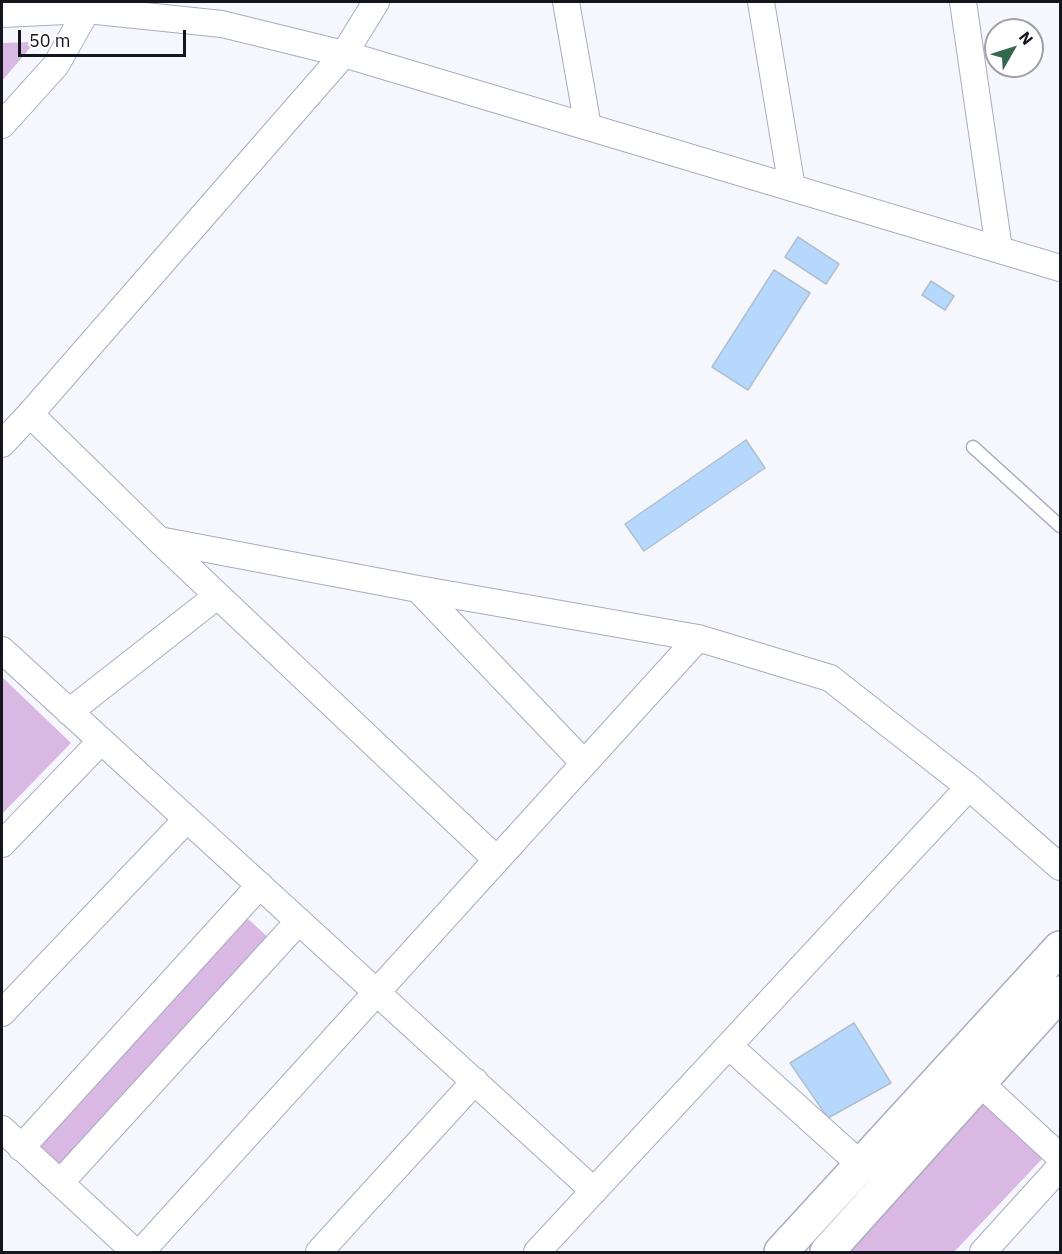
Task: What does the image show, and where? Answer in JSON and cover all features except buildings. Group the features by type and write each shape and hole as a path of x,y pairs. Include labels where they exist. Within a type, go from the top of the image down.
{"main road":[{"path":"781,1252 1060,948"},
{"path":"827,1252 1060,993"}],"street":[{"path":"2,444 344,54 376,2"},
{"path":"566,2 588,127"},
{"path":"761,2 792,188"},
{"path":"963,2 999,249"},
{"path":"2,125 56,65 84,6"},
{"path":"2,14 84,6 222,24 344,54 1060,268"},
{"path":"30,414 217,596 496,859"},
{"path":"159,540 418,589 698,638 830,678 969,787 1060,867"},
{"path":"418,589 584,763"},
{"path":"69,712 217,596"},
{"path":"141,1252 698,638"},
{"path":"2,650 594,1191"},
{"path":"2,844 101,741"},
{"path":"537,1252 969,787"},
{"path":"2,1013 187,819"},
{"path":"21,1148 260,885"},
{"path":"60,1183 299,921"},
{"path":"729,1046 861,1165"},
{"path":"319,1252 475,1081"},
{"path":"980,1083 1060,1157"},
{"path":"2,1130 135,1252"},
{"path":"983,1252 1060,1167"}],"lane":[{"path":"973,447 1060,526"}],"shaded area":[{"path":"35,42 2,81 2,43"},
{"path":"2,677 71,743 2,814"},
{"path":"247,918 271,940 62,1168 39,1147"},
{"path":"983,1104 1042,1159 954,1252 845,1252"}]}
